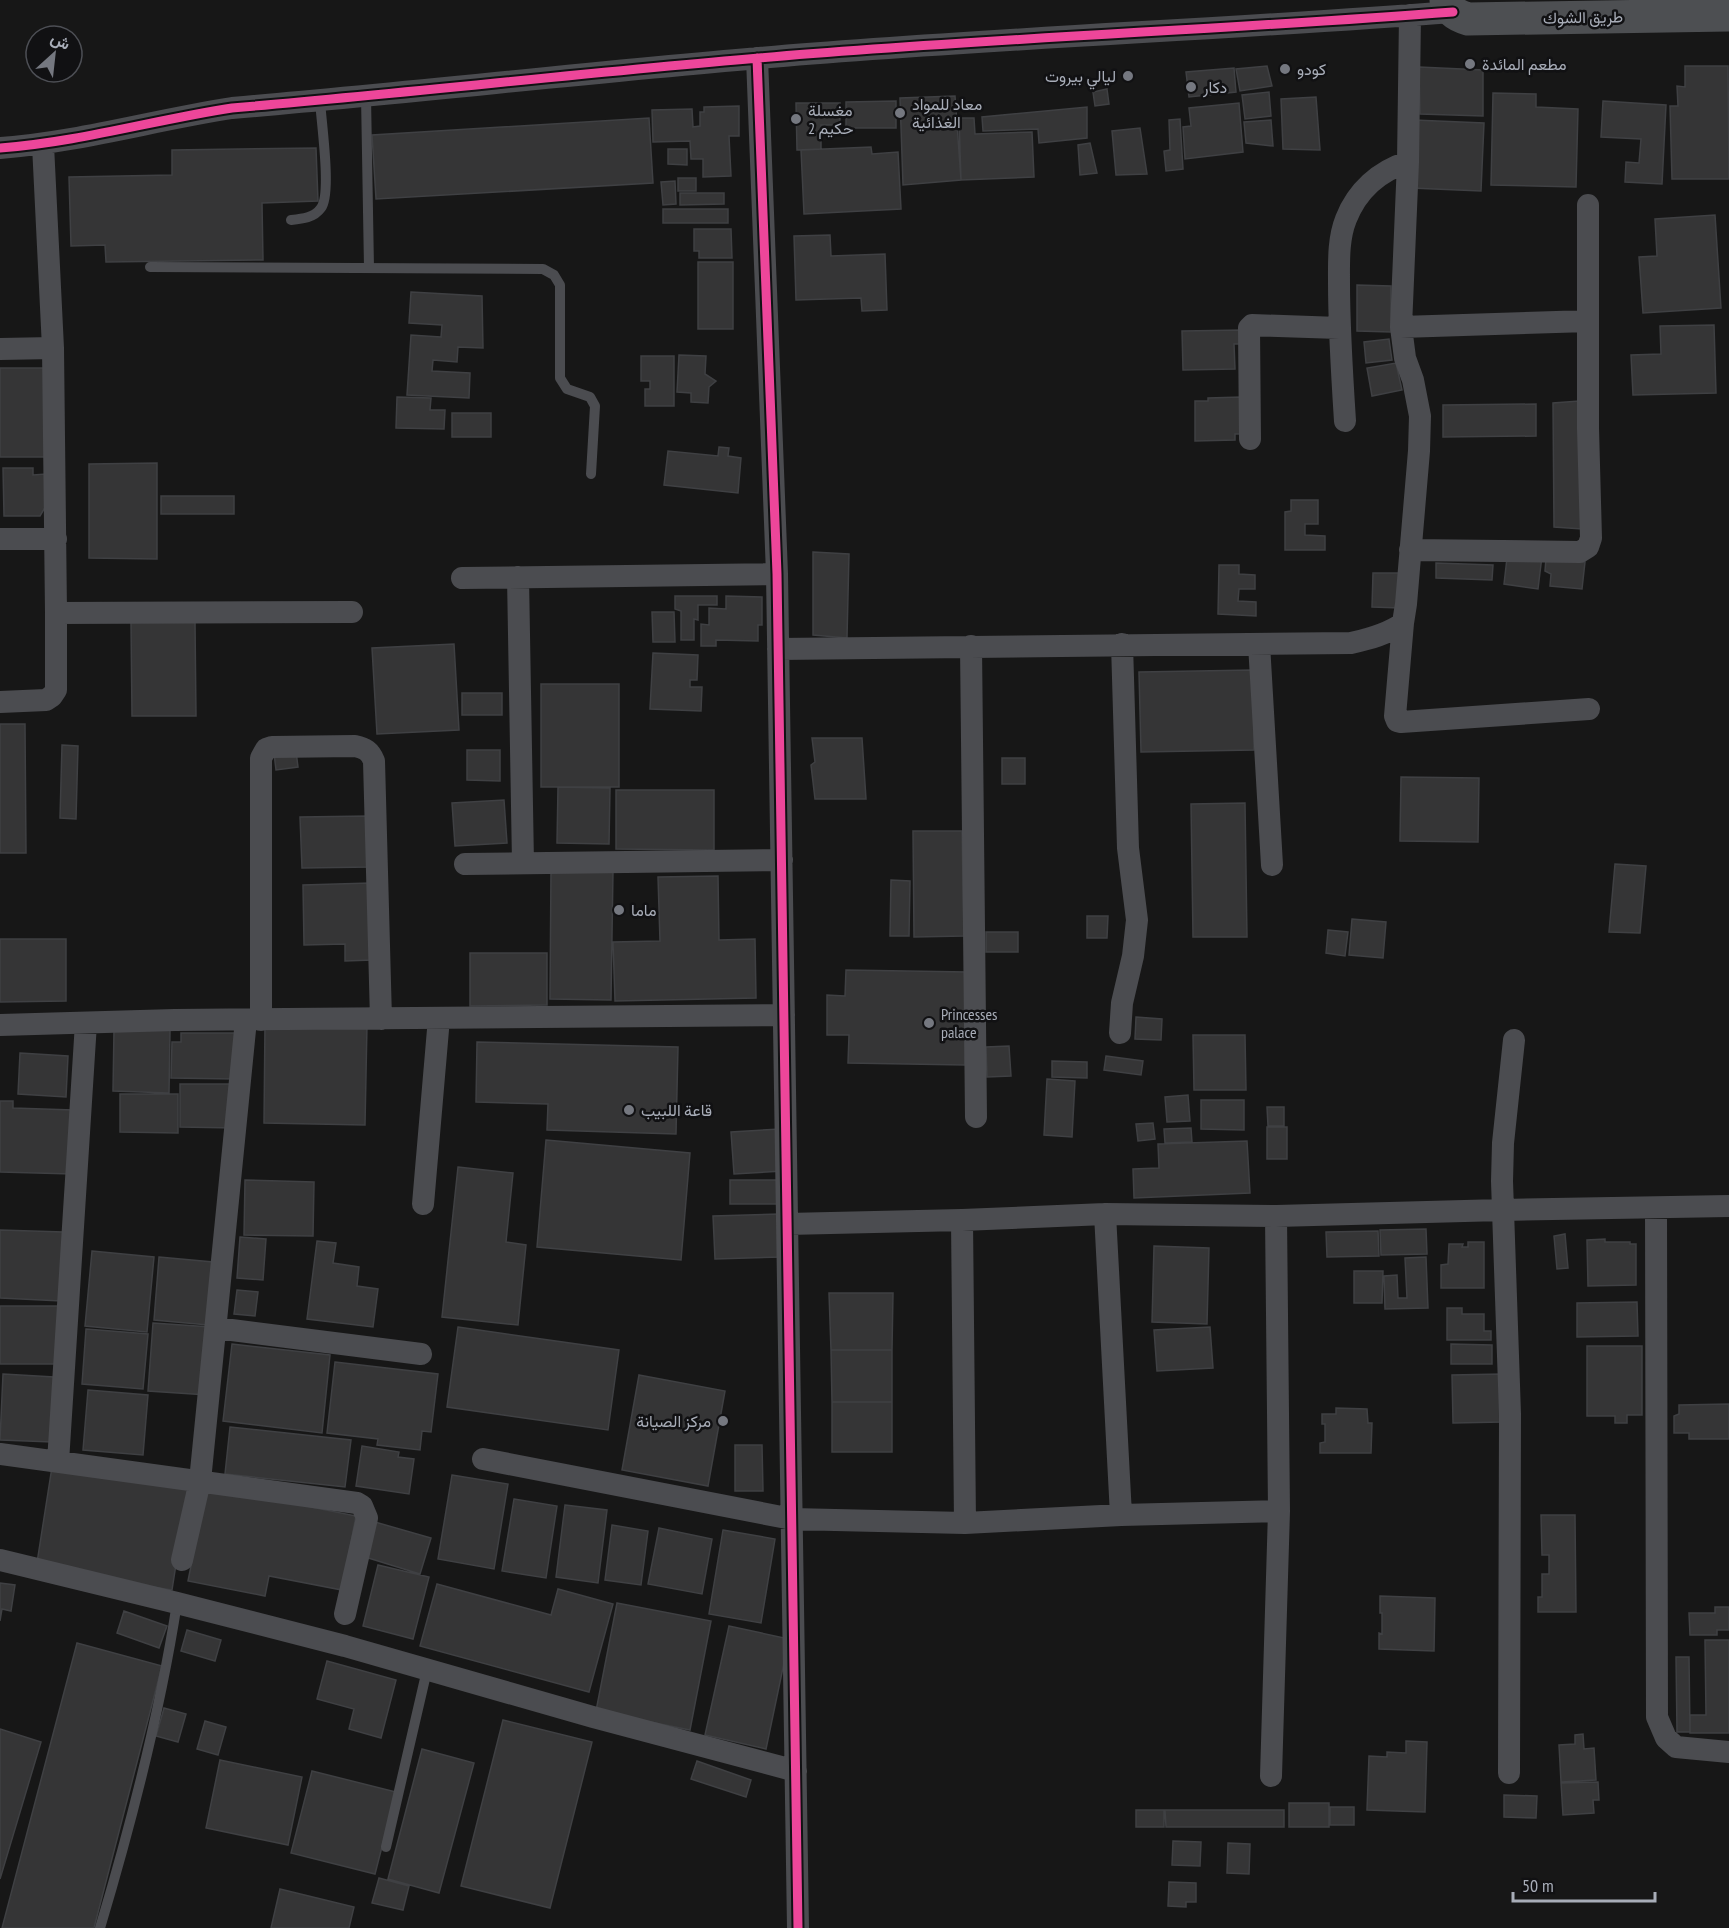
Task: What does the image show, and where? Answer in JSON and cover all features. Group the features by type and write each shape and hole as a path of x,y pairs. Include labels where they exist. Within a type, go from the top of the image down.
{"main road":[{"name":"طريق الشوك","path":"1449,6 1457,16 1468,19 1729,15"}],"street":[{"path":"0,148 43,144 135,128 190,114 232,108 757,58 1025,38 1410,15 1449,6"},
{"path":"1410,15 1401,327 1405,358 1413,380 1420,416 1395,716 1397,721 1401,722 1434,721 1589,709"},
{"path":"757,58 777,574 798,1928"},
{"path":"0,702 46,700 56,690 53,348 43,144"},
{"path":"1345,421 1339,328 1339,251 1345,221 1352,207 1371,182 1389,169 1407,162"},
{"path":"1410,550 1580,552 1588,547 1591,538 1588,205"},
{"path":"1401,327 1588,321"},
{"path":"1250,439 1249,328 1252,325 1339,328"},
{"path":"0,349 53,348"},
{"path":"0,539 56,539"},
{"path":"462,578 777,574"},
{"path":"518,577 523,863"},
{"path":"56,613 352,612"},
{"path":"778,649 1351,643 1369,639 1396,628 1402,623"},
{"path":"1120,1033 1122,1003 1133,956 1137,920 1128,848 1122,644"},
{"path":"1259,644 1272,865"},
{"path":"972,646 976,1117"},
{"path":"182,1560 200,1481 253,1020 261,758 266,749 355,746 367,750 374,761 381,1019"},
{"path":"465,864 782,860"},
{"path":"0,1025 784,1015"},
{"path":"423,1204 439,1018"},
{"path":"58,1462 86,1023"},
{"path":"1509,1773 1510,1414 1502,1210 1503,1143 1514,1040"},
{"path":"787,1224 1105,1214 1276,1216 1729,1206"},
{"path":"1656,1208 1657,1717 1666,1738 1676,1747 1729,1752"},
{"path":"1105,1214 1121,1515"},
{"path":"1271,1776 1279,1510 1276,1216"},
{"path":"962,1220 965,1523"},
{"path":"216,1328 421,1354"},
{"path":"0,1454 353,1502 362,1506 367,1518 345,1614"},
{"path":"483,1459 792,1519 965,1523 1279,1510"},
{"path":"0,1560 177,1603 796,1771"}],"lane":[{"path":"366,96 369,268"},
{"path":"291,220 308,218 321,208 325,201 320,100"},
{"path":"150,267 543,269 554,275 560,285 560,378 567,389 590,397 595,406 591,474"},
{"path":"100,1928 124,1846 168,1665 177,1603"},
{"path":"386,1847 427,1670"}],"building":[{"path":"1267,66 1272,86 1240,91 1236,69"},
{"path":"1685,66 1728,66 1729,179 1672,179 1670,106 1678,106 1677,86 1685,87"},
{"path":"1419,67 1483,70 1483,116 1420,114"},
{"path":"1234,68 1236,92 1189,97 1186,72"},
{"path":"1107,89 1109,104 1095,106 1093,92"},
{"path":"1269,92 1271,116 1245,119 1242,95"},
{"path":"1493,93 1536,94 1536,107 1578,109 1576,187 1491,185"},
{"path":"955,96 961,180 903,185 900,98"},
{"path":"1316,97 1320,150 1283,149 1281,99"},
{"path":"896,101 896,128 846,128 846,102"},
{"path":"1603,101 1666,105 1662,184 1625,182 1626,162 1639,163 1641,139 1601,137"},
{"path":"796,103 840,103 840,125 821,125 821,149 797,150"},
{"path":"1239,103 1243,152 1185,159 1183,127 1191,126 1189,108"},
{"path":"739,106 739,136 729,136 731,176 703,177 703,159 691,159 690,141 653,142 652,110 692,109 693,127 700,126 700,112 704,112 704,107"},
{"path":"1087,107 1087,138 1039,143 1038,129 983,131 982,117"},
{"path":"649,118 653,183 376,199 372,135"},
{"path":"959,118 974,118 975,134 1032,132 1034,177 961,180"},
{"path":"1180,119 1183,169 1166,171 1164,151 1170,150 1169,120"},
{"path":"1271,120 1273,146 1246,143 1244,122"},
{"path":"1414,120 1484,123 1481,191 1411,188"},
{"path":"1140,128 1147,174 1116,175 1112,131"},
{"path":"1090,143 1097,173 1080,175 1078,145"},
{"path":"871,147 872,154 898,152 901,209 804,214 801,150"},
{"path":"316,148 318,201 262,203 263,260 106,262 105,245 71,246 69,177 172,175 172,150"},
{"path":"668,149 687,149 687,165 668,164"},
{"path":"678,178 696,178 696,191 678,191"},
{"path":"675,181 676,204 663,205 661,182"},
{"path":"680,193 724,193 724,204 680,205"},
{"path":"663,209 728,209 728,223 663,223"},
{"path":"1715,215 1721,308 1643,313 1639,257 1657,256 1655,219"},
{"path":"694,229 731,229 732,258 699,258 699,251 694,251"},
{"path":"830,235 831,256 885,254 887,310 862,311 861,298 796,300 794,236"},
{"path":"698,262 733,262 733,329 698,329"},
{"path":"1357,285 1391,286 1391,332 1357,331"},
{"path":"411,292 482,296 483,348 458,347 457,362 433,360 432,371 470,373 469,398 407,395 411,335 441,337 442,325 409,323"},
{"path":"1714,325 1716,393 1633,395 1631,355 1661,354 1660,326"},
{"path":"1244,330 1244,344 1234,344 1235,369 1183,370 1182,331"},
{"path":"1389,339 1392,360 1366,363 1364,342"},
{"path":"679,355 706,356 705,374 716,381 709,387 708,403 691,402 691,393 677,392"},
{"path":"641,356 674,356 674,406 645,406 645,389 650,389 650,381 641,381"},
{"path":"1396,363 1402,390 1372,396 1367,368"},
{"path":"0,368 50,368 51,457 0,457"},
{"path":"397,397 431,398 430,410 445,410 444,429 396,428"},
{"path":"1241,397 1242,434 1235,434 1235,440 1195,441 1195,401 1208,401 1208,398"},
{"path":"1579,401 1582,529 1554,527 1553,403"},
{"path":"1536,404 1536,436 1443,437 1443,405"},
{"path":"452,413 491,413 491,437 452,437"},
{"path":"719,447 729,448 728,456 741,458 738,493 664,485 668,451 718,456"},
{"path":"157,463 157,559 89,558 89,464"},
{"path":"3,468 33,468 33,475 46,474 47,504 40,516 4,516"},
{"path":"161,496 234,496 234,514 161,514"},
{"path":"1291,500 1318,500 1318,524 1305,524 1305,535 1325,536 1325,550 1285,550 1285,512 1291,511"},
{"path":"813,552 849,554 847,638 813,635"},
{"path":"1542,556 1538,589 1504,584 1507,558"},
{"path":"1546,558 1585,562 1582,589 1550,586 1551,574 1545,571"},
{"path":"1436,563 1493,565 1492,580 1436,578"},
{"path":"1219,565 1239,565 1239,574 1255,575 1255,589 1239,589 1238,601 1256,602 1256,616 1218,614"},
{"path":"1373,573 1400,573 1400,608 1372,607"},
{"path":"675,596 717,596 717,605 698,605 698,620 694,619 694,640 681,640 681,611 675,609"},
{"path":"726,596 762,597 762,625 758,625 758,641 716,640 716,646 701,646 701,624 709,625 709,608 726,609"},
{"path":"652,612 674,612 675,642 653,642"},
{"path":"195,621 196,716 132,716 131,622"},
{"path":"454,644 459,730 377,734 372,648"},
{"path":"653,653 698,655 697,680 690,680 690,687 702,687 701,711 650,709"},
{"path":"1253,670 1254,750 1141,752 1139,672"},
{"path":"541,684 619,684 619,787 541,787"},
{"path":"462,693 502,693 502,715 462,715"},
{"path":"0,724 25,724 26,853 0,853"},
{"path":"812,738 862,738 866,799 815,799 811,765 815,762"},
{"path":"62,745 78,746 76,819 60,818"},
{"path":"467,750 500,750 500,781 467,780"},
{"path":"296,751 298,767 276,770 274,753"},
{"path":"1002,758 1025,758 1025,784 1002,784"},
{"path":"1401,777 1479,778 1478,842 1400,841"},
{"path":"558,787 610,788 609,844 557,843"},
{"path":"616,790 714,790 714,850 616,849"},
{"path":"504,800 507,843 455,846 452,803"},
{"path":"1245,803 1247,937 1193,937 1191,804"},
{"path":"368,816 370,867 302,868 300,817"},
{"path":"913,831 962,831 964,936 914,937"},
{"path":"1615,864 1646,866 1640,933 1609,932"},
{"path":"551,870 613,871 611,1000 550,999"},
{"path":"718,876 719,940 755,939 756,998 615,1001 613,942 660,941 658,877"},
{"path":"891,880 910,881 909,936 890,936"},
{"path":"370,883 372,960 345,961 345,944 304,945 303,885"},
{"path":"1087,916 1108,916 1107,938 1087,938"},
{"path":"1352,919 1386,922 1383,958 1349,955"},
{"path":"1328,930 1348,932 1345,956 1326,953"},
{"path":"986,932 1018,932 1018,952 986,952"},
{"path":"0,939 66,939 66,1001 0,1002"},
{"path":"470,953 547,953 547,1005 470,1006"},
{"path":"846,970 967,972 965,1065 848,1063 849,1035 827,1035 827,995 845,996"},
{"path":"1136,1017 1162,1019 1161,1040 1135,1039"},
{"path":"265,1023 367,1025 365,1125 264,1123"},
{"path":"114,1029 170,1030 169,1093 113,1091"},
{"path":"181,1033 236,1033 235,1079 171,1078 172,1042 181,1042"},
{"path":"1193,1035 1245,1035 1246,1090 1194,1090"},
{"path":"477,1042 678,1047 676,1134 547,1130 548,1104 476,1102"},
{"path":"1009,1046 1011,1076 987,1077 986,1047"},
{"path":"20,1053 68,1056 66,1097 18,1094"},
{"path":"1106,1056 1143,1061 1141,1075 1104,1070"},
{"path":"1052,1061 1087,1062 1087,1078 1052,1077"},
{"path":"1047,1079 1075,1081 1072,1137 1044,1135"},
{"path":"180,1084 235,1084 235,1128 180,1127"},
{"path":"120,1094 178,1094 178,1133 120,1132"},
{"path":"1188,1095 1190,1121 1167,1122 1165,1097"},
{"path":"1201,1100 1244,1100 1244,1130 1201,1129"},
{"path":"0,1101 13,1101 13,1108 73,1110 72,1174 0,1172"},
{"path":"1267,1107 1284,1107 1284,1126 1268,1126"},
{"path":"1153,1123 1155,1139 1138,1141 1136,1124"},
{"path":"1267,1127 1287,1127 1287,1159 1267,1159"},
{"path":"1191,1128 1192,1142 1165,1143 1164,1129"},
{"path":"780,1129 783,1171 734,1174 731,1132"},
{"path":"546,1140 690,1153 681,1260 537,1247"},
{"path":"1247,1141 1250,1193 1134,1198 1133,1169 1159,1168 1158,1144"},
{"path":"458,1167 513,1173 506,1242 526,1245 518,1325 442,1317"},
{"path":"245,1180 314,1182 313,1236 244,1235"},
{"path":"730,1180 780,1180 780,1204 730,1204"},
{"path":"779,1214 781,1257 715,1259 713,1216"},
{"path":"1426,1229 1427,1254 1381,1255 1380,1230"},
{"path":"0,1230 63,1232 61,1301 0,1298"},
{"path":"1378,1231 1379,1256 1327,1257 1326,1232"},
{"path":"1565,1234 1568,1268 1557,1269 1554,1236"},
{"path":"240,1237 266,1239 263,1280 237,1278"},
{"path":"1605,1239 1605,1242 1636,1244 1636,1285 1588,1286 1587,1240"},
{"path":"317,1241 336,1243 333,1263 359,1267 357,1286 378,1289 373,1327 307,1319"},
{"path":"1468,1242 1484,1242 1484,1288 1441,1288 1441,1265 1448,1264 1449,1244 1463,1244 1462,1247 1468,1247"},
{"path":"1154,1246 1209,1248 1207,1324 1152,1322"},
{"path":"92,1251 154,1257 147,1332 85,1326"},
{"path":"159,1257 213,1262 208,1325 154,1320"},
{"path":"1426,1257 1428,1308 1385,1309 1384,1276 1397,1275 1398,1298 1407,1298 1405,1258"},
{"path":"1354,1271 1383,1271 1382,1303 1354,1303"},
{"path":"237,1290 258,1292 255,1316 234,1314"},
{"path":"829,1293 893,1293 892,1350 831,1350"},
{"path":"1637,1302 1638,1336 1577,1337 1577,1303"},
{"path":"0,1306 58,1306 58,1364 0,1364"},
{"path":"1447,1308 1462,1308 1462,1314 1484,1314 1484,1331 1491,1331 1491,1340 1447,1340"},
{"path":"153,1323 211,1327 207,1395 148,1391"},
{"path":"458,1327 619,1350 608,1430 447,1407"},
{"path":"1210,1327 1213,1368 1157,1371 1154,1330"},
{"path":"86,1329 148,1334 143,1389 82,1384"},
{"path":"232,1344 330,1355 322,1433 223,1421"},
{"path":"1451,1344 1492,1345 1492,1364 1451,1364"},
{"path":"1587,1346 1642,1346 1642,1415 1627,1415 1627,1423 1615,1423 1615,1416 1587,1416"},
{"path":"831,1350 892,1350 892,1402 832,1402"},
{"path":"335,1362 438,1374 431,1432 422,1431 420,1450 377,1445 378,1439 327,1433"},
{"path":"3,1374 54,1377 52,1442 0,1440"},
{"path":"1501,1374 1502,1422 1453,1423 1452,1375"},
{"path":"639,1375 725,1391 708,1486 622,1470"},
{"path":"88,1390 148,1395 143,1455 83,1450"},
{"path":"832,1402 892,1402 892,1452 832,1452"},
{"path":"1729,1404 1729,1439 1689,1439 1689,1433 1674,1433 1674,1416 1679,1414 1679,1405"},
{"path":"1336,1408 1367,1409 1368,1423 1372,1423 1371,1453 1320,1453 1320,1443 1325,1442 1325,1424 1322,1424 1322,1414 1336,1414"},
{"path":"230,1427 351,1440 345,1487 225,1474"},
{"path":"735,1445 762,1445 763,1491 735,1491"},
{"path":"362,1446 399,1452 398,1457 414,1459 409,1494 356,1486"},
{"path":"52,1467 188,1488 172,1590 36,1569"},
{"path":"452,1475 508,1484 494,1569 438,1559"},
{"path":"207,1486 356,1516 342,1590 269,1576 265,1596 188,1581"},
{"path":"514,1499 557,1506 546,1578 502,1571"},
{"path":"565,1505 607,1510 598,1583 556,1577"},
{"path":"1541,1515 1575,1515 1576,1612 1538,1612 1538,1597 1542,1597 1542,1574 1549,1574 1549,1555 1542,1555"},
{"path":"375,1522 431,1538 420,1574 365,1557"},
{"path":"612,1525 648,1531 641,1585 605,1580"},
{"path":"659,1528 712,1539 702,1594 648,1584"},
{"path":"723,1530 775,1539 761,1623 709,1614"},
{"path":"378,1565 429,1577 413,1639 363,1626"},
{"path":"0,1583 15,1585 11,1611 2,1609 0,1621"},
{"path":"437,1584 551,1615 558,1589 613,1604 589,1692 420,1646"},
{"path":"1380,1596 1435,1598 1434,1651 1379,1649 1379,1633 1382,1634"},
{"path":"617,1603 711,1621 690,1730 596,1711"},
{"path":"1715,1607 1729,1607 1729,1630 1717,1630 1717,1635 1690,1635 1689,1613 1715,1613"},
{"path":"124,1611 167,1626 159,1648 117,1633"},
{"path":"729,1626 789,1639 766,1749 705,1735"},
{"path":"187,1630 221,1640 215,1661 181,1651"},
{"path":"1705,1640 1729,1640 1729,1733 1690,1733 1690,1715 1706,1715"},
{"path":"77,1643 162,1666 94,1928 2,1928"},
{"path":"1676,1657 1689,1657 1690,1732 1677,1732"},
{"path":"327,1661 396,1680 381,1738 349,1729 354,1709 317,1699"},
{"path":"164,1708 186,1714 178,1742 156,1736"},
{"path":"503,1720 592,1742 550,1908 461,1886"},
{"path":"205,1721 226,1727 218,1755 197,1749"},
{"path":"0,1729 41,1742 0,1879"},
{"path":"1583,1734 1584,1749 1594,1748 1596,1780 1561,1782 1559,1745 1575,1744 1575,1735"},
{"path":"1406,1741 1427,1742 1425,1812 1367,1810 1369,1756 1387,1757 1387,1752 1406,1753"},
{"path":"422,1749 474,1763 439,1893 388,1879"},
{"path":"220,1760 302,1777 288,1845 206,1828"},
{"path":"697,1761 751,1780 746,1797 691,1779"},
{"path":"312,1771 396,1792 375,1874 291,1853"},
{"path":"1598,1782 1599,1800 1593,1800 1594,1813 1563,1815 1561,1783"},
{"path":"1504,1795 1537,1796 1536,1818 1504,1817"},
{"path":"1289,1803 1329,1803 1329,1827 1289,1827"},
{"path":"1330,1807 1354,1807 1354,1825 1330,1825"},
{"path":"1136,1810 1164,1810 1164,1827 1136,1827"},
{"path":"1165,1810 1284,1810 1284,1827 1166,1827"},
{"path":"1173,1841 1201,1842 1200,1866 1172,1865"},
{"path":"1228,1843 1250,1844 1249,1874 1227,1873"},
{"path":"379,1878 409,1886 403,1910 372,1903"},
{"path":"1169,1882 1196,1883 1196,1902 1186,1902 1186,1907 1168,1906"},
{"path":"280,1889 354,1907 349,1928 271,1928"}],"cycle path":[{"path":"0,148 59,141 232,108 693,64 932,45 1453,12"},
{"path":"757,58 777,574 798,1928"}],"place":[{"name":"مطعم المائدة","path":"1470,64"},
{"name":"كودو","path":"1285,69"},
{"name":"ليالي بيروت","path":"1128,76"},
{"name":"دكار","path":"1191,87"},
{"name":"معاد للمواد الغذائية","path":"900,113"},
{"name":"مغسلة حكيم 2","path":"796,119"},
{"name":"ماما","path":"619,910"},
{"name":"Princesses palace","path":"929,1023"},
{"name":"قاعة اللبيب","path":"629,1110"},
{"name":"مركز الصيانة","path":"723,1421"}]}
